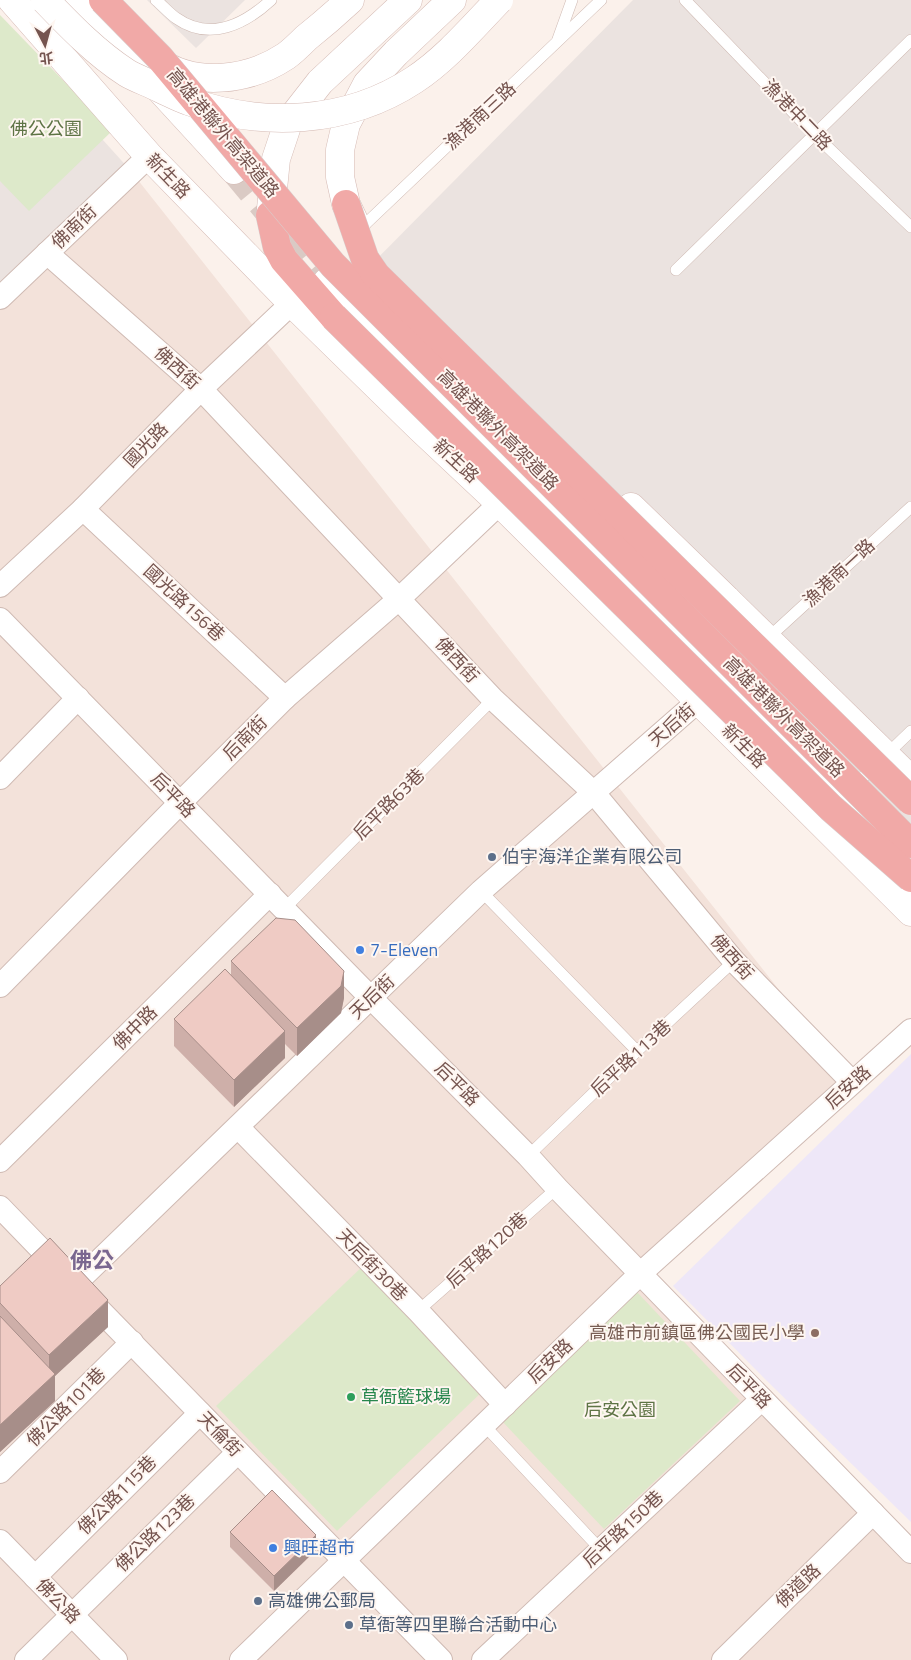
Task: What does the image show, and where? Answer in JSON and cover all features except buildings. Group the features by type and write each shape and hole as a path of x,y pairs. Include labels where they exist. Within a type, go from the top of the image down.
{"highway":[{"name":"高雄港聯外高架道路","path":"103,0 160,58 333,265 911,844"},
{"name":"高雄港聯外高架道路","path":"125,0 172,48 342,256 911,823"},
{"path":"346,204 365,258 376,275 911,801"},
{"path":"270,215 278,247 284,260 334,317 831,808 911,878"}],"street":[{"name":"新生路","path":"12,0 149,156 292,303 500,503 911,912"},
{"path":"45,0 93,47 128,73 188,101 230,113 270,118 300,118 339,112 380,99 414,80 447,53 499,0"},
{"path":"78,0 234,170"},
{"path":"91,0 143,50 161,63 180,74 203,78 233,76 267,67 287,55 350,0"},
{"path":"292,303 280,275 274,249 270,215 276,159 288,123 320,82 408,0"},
{"path":"452,0 396,53 367,84 346,124 340,150 340,177 346,204 358,231 384,268 911,780"},
{"name":"佛南街","path":"0,298 149,156"},
{"name":"佛西街","path":"47,253 200,389 494,699 594,793 734,961 852,1082"},
{"name":"新生路","path":"327,282 721,680 756,706 911,866"},
{"name":"國光路","path":"0,586 83,508 200,389 292,303"},
{"name":"后南街","path":"0,986 285,698 400,598 500,503"},
{"name":"國光路156巷","path":"83,508 285,698"},
{"name":"新生路","path":"727,600 756,706"},
{"name":"后平路","path":"0,619 528,1156 911,1552"},
{"name":"天后街","path":"75,1284 481,891 699,701 767,639"},
{"path":"0,778 78,698"},
{"name":"佛中路","path":"0,1161 277,902"},
{"name":"后安路","path":"241,1660 641,1273 911,1030"},
{"name":"天后街30巷","path":"238,1127 418,1311 505,1405"},
{"name":"天倫街","path":"0,1207 441,1660"},
{"name":"佛公路101巷","path":"0,1472 132,1342"},
{"name":"后平路150巷","path":"483,1660 762,1399"},
{"name":"佛公路115巷","path":"35,1577 200,1412"},
{"name":"佛公路123巷","path":"26,1660 238,1452"},
{"name":"佛道路","path":"723,1660 873,1513"},
{"name":"佛公路","path":"0,1542 116,1660"}],"lane":[{"path":"156,0 177,19 189,25 222,29 252,17 271,0"},
{"path":"557,43 572,0"},
{"name":"漁港南三路","path":"358,231 601,0"},
{"name":"漁港中二路","path":"685,0 814,134 911,227"},
{"path":"676,270 911,40"},
{"name":"漁港南一路","path":"767,639 911,507"},
{"name":"后平路63巷","path":"277,902 494,699"},
{"path":"844,797 911,731"},
{"path":"481,891 637,1052"},
{"name":"后平路113巷","path":"528,1156 734,961"},
{"name":"后平路120巷","path":"418,1311 557,1188"},
{"path":"484,1425 601,1550"}],"shaded area":[{"path":"147,0 245,0 196,48"},
{"path":"633,0 911,0 911,833 356,280"},
{"path":"0,26 130,170 0,295"},
{"path":"130,170 852,1082 641,1273 911,1552 911,1660 0,1660 0,295"},
{"name":"高雄市前鎮區佛公國民小學","path":"911,1054 911,1522 673,1286"}],"green space":[{"name":"佛公公園","path":"0,15 112,131 29,211 0,181"},
{"name":"草衙籃球場","path":"365,1264 486,1388 337,1531 216,1406"},
{"name":"后安公園","path":"636,1291 740,1401 604,1529 500,1419"}],"tunnel":[{"path":"234,170 327,282"}],"place":[{"name":"伯宇海洋企業有限公司","path":"492,857"},
{"name":"7-Eleven","path":"360,950"},
{"name":"高雄市前鎮區佛公國民小學","path":"815,1333"},
{"name":"草衙籃球場","path":"351,1397"},
{"name":"興旺超市","path":"273,1548"},
{"name":"高雄佛公郵局","path":"258,1601"},
{"name":"草衙等四里聯合活動中心","path":"349,1625"}],"district":[{"name":"佛公","path":"92,1260"}]}
